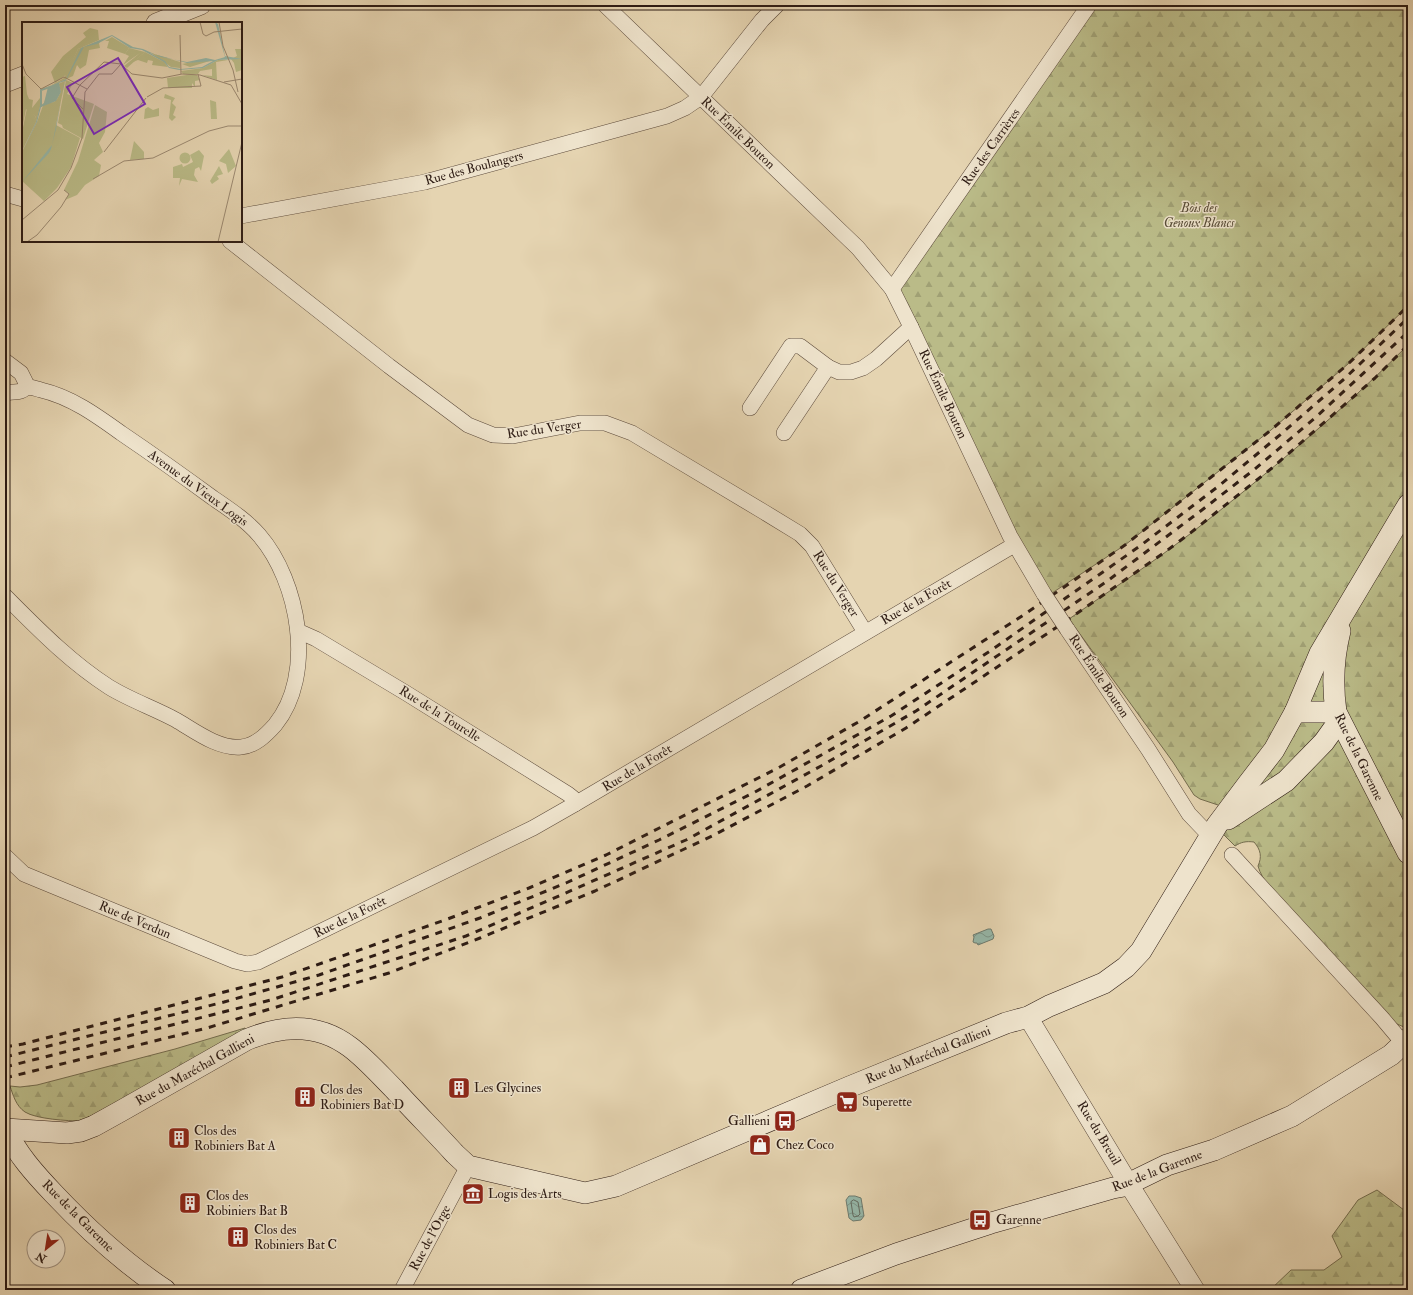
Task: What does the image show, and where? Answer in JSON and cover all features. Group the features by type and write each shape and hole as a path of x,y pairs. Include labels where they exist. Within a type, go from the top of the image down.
{"main road":[{"path":"1347,608 1408,505"},
{"name":"Rue du Maréchal Gallieni","path":"5,1129 67,1133 81,1131 94,1126 246,1040 261,1034 288,1028 310,1029 334,1036 351,1047 468,1166 585,1193 616,1186 849,1087 999,1026 1028,1017 1049,1006 1104,983 1126,967 1141,951 1214,831 1274,750 1295,712 1320,653 1347,608"},
{"name":"Rue de la Garenne","path":"1347,608 1335,655 1333,673 1333,693 1337,717 1408,853"},
{"path":"1295,712 1337,717"},
{"name":"Rue du Maréchal Gallieni","path":"1214,831 1286,781 1324,742 1337,717"},
{"name":"Rue de la Garenne","path":"801,1290 904,1251 991,1223 1124,1186 1167,1165 1214,1150 1292,1116 1391,1055 1406,1041"},
{"name":"Rue de la Garenne","path":"5,1129 20,1155 72,1213 115,1254 165,1290"}],"street":[{"path":"158,22 200,5"},
{"name":"Rue Émile Bouton","path":"605,5 858,248 892,289 1014,545 1044,594 1148,749 1189,814 1214,831"},
{"name":"Rue des Boulangers","path":"242,216 425,182 667,116 685,108 701,97 762,20 777,5"},
{"name":"Rue des Carrières","path":"892,289 1089,5"},
{"path":"5,83 22,76"},
{"path":"5,194 22,199"},
{"name":"Rue du Verger","path":"231,242 389,366 468,425 493,435 513,436 580,423 605,422 632,433 800,534 812,546 865,632"},
{"path":"750,408 791,346 800,346 828,367 839,372 851,372 863,368 876,359 911,327"},
{"path":"5,361 21,373 28,387 19,392 8,392 5,394"},
{"path":"784,433 828,367"},
{"name":"Avenue du Vieux Logis","path":"5,596 65,655 109,687 130,699 165,714 223,745 242,748 258,742 269,732 280,718 290,699 298,666 298,631 294,609 287,586 273,554 258,534 244,520 87,409 59,396 28,387"},
{"name":"Rue de la Forêt","path":"247,964 258,962 274,955 316,933 533,828 1014,545"},
{"name":"Rue de la Tourelle","path":"298,631 316,639 406,693 568,794 573,798 575,804"},
{"name":"Rue de la Garenne","path":"1232,855 1382,1018 1406,1041"},
{"name":"Rue de Verdun","path":"5,856 24,874 235,961 247,964"},
{"name":"Rue du Breuil","path":"1028,1017 1128,1183 1195,1290"},
{"name":"Rue de l'Orge","path":"402,1290 468,1166"}],"green space":[{"name":"Bois des Genoux Blancs","path":"1094,5 1408,5 1408,306 1348,364 1271,430 1125,545 1049,595 1044,594 892,289"},
{"path":"1408,345 1408,1025 1404,1027 1397,1024 1340,965 1269,886 1262,877 1258,866 1260,854 1254,842 1244,842 1235,846 1223,834 1234,822 1218,805 1200,799 1194,795 1173,762 1069,619 1145,567 1247,489 1356,395"},
{"path":"245,1028 247,1034 81,1121 44,1118 25,1112 17,1104 10,1086 20,1087 37,1085 175,1049"},
{"path":"1377,1190 1408,1213 1408,1290 1270,1290 1291,1270 1324,1270 1342,1257 1332,1236 1358,1200"}],"water":[{"path":"991,929 994,936 993,939 978,945 977,943 973,942 973,935"},
{"path":"849,1196 861,1198 864,1216 861,1220 853,1221 849,1218 846,1200"}],"railway":[{"path":"5,1047 23,1044 282,977 445,920 529,888 606,855 778,768 860,721 1025,614 1125,545 1271,430 1348,364 1408,306"},
{"path":"5,1057 224,1002 319,975 480,918 566,883 659,840 755,792 891,716 990,651 1140,546 1220,485 1281,434 1343,380 1408,318"},
{"path":"5,1067 271,1000 466,936 686,840 821,766 916,711 1106,582 1255,469 1316,417 1408,332"},
{"path":"5,1078 207,1028 389,973 595,891 712,836 807,786 906,728 1069,619 1165,552 1272,468 1375,378 1408,345"}],"place":[{"name":"Les Glycines","path":"459,1088"},
{"name":"Clos des Robiniers Bat D","path":"305,1097"},
{"name":"Superette","path":"847,1102"},
{"name":"Gallieni","path":"785,1121"},
{"name":"Clos des Robiniers Bat A","path":"179,1138"},
{"name":"Chez Coco","path":"760,1145"},
{"name":"Logis des Arts","path":"473,1194"},
{"name":"Clos des Robiniers Bat B","path":"190,1203"},
{"name":"Garenne","path":"980,1220"},
{"name":"Clos des Robiniers Bat C","path":"238,1237"}]}
